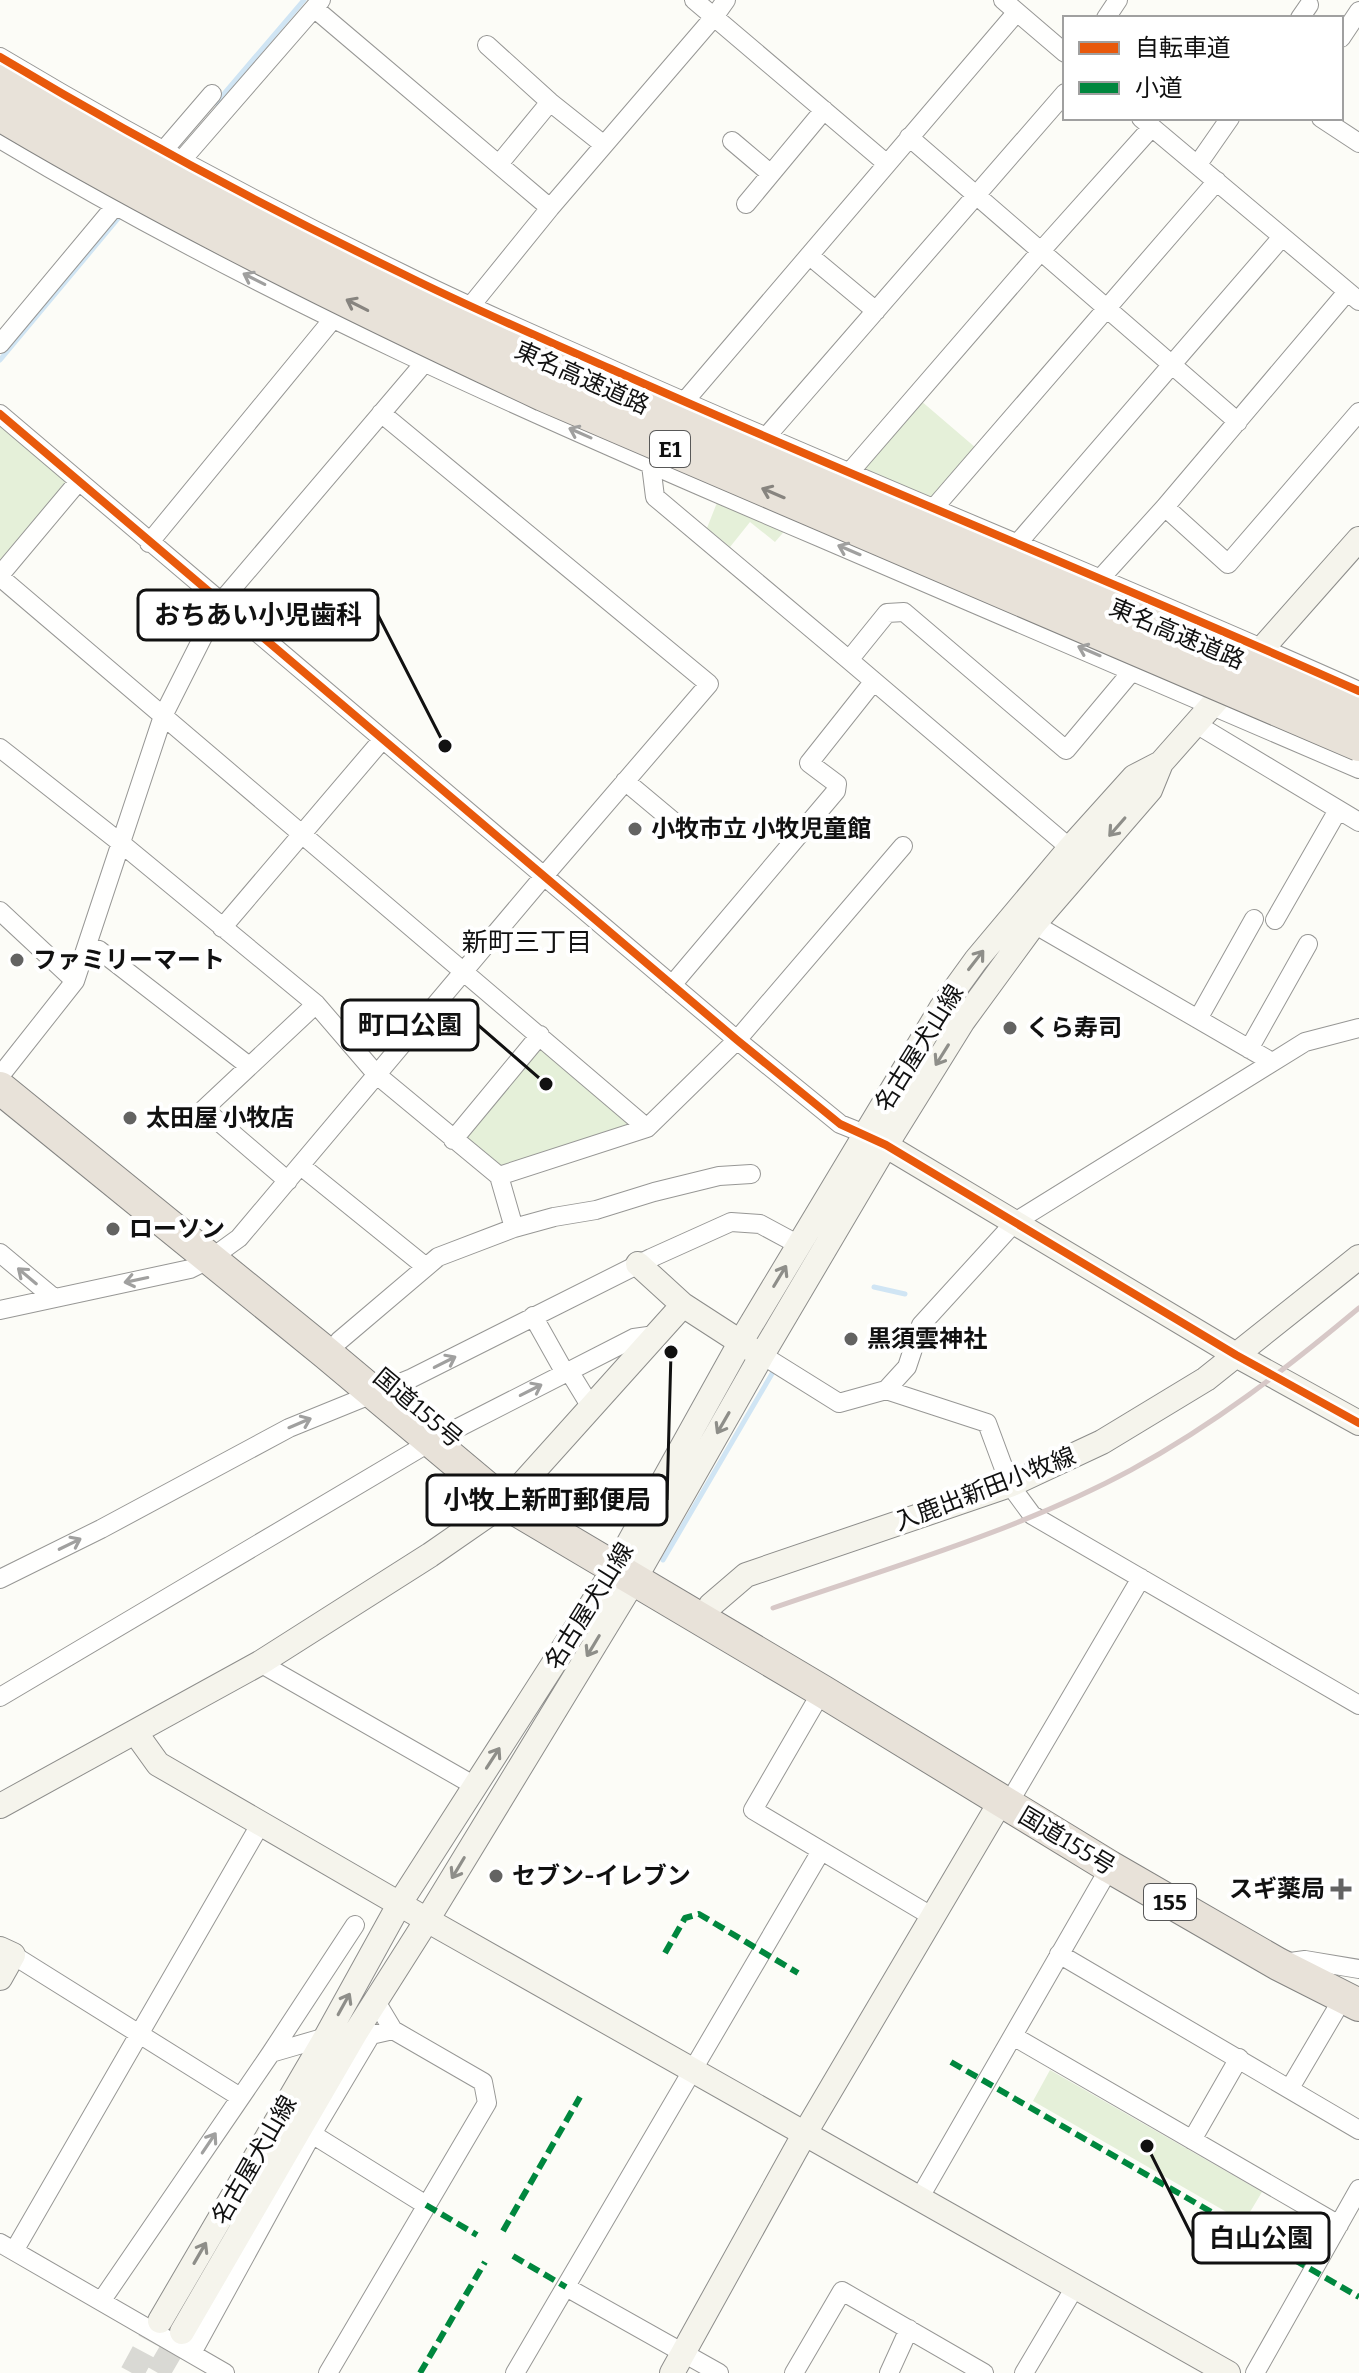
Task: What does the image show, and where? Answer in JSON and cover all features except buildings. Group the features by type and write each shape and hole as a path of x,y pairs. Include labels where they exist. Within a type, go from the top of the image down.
{"highway":[{"name":"東名高速道路","path":"0,81 188,187 438,314 1359,713"},
{"name":"東名高速道路","path":"0,115 174,214 517,382 1359,745"},
{"name":"国道155号","path":"2,1074 510,1496 629,1565 822,1691 1110,1867 1278,1964 1351,2002"},
{"name":"国道155号","path":"218,1253 339,1341 383,1389"},
{"name":"国道155号","path":"629,1565 711,1605 838,1682 961,1768 998,1799"}],"main road":[{"name":"名古屋犬山線","path":"178,2335 375,2000 427,1920 629,1565 740,1343 799,1245 1034,924 1150,790 1161,763 1359,539"},
{"name":"名古屋犬山線","path":"178,2335 326,2037 400,1903 475,1786 629,1565 762,1355 942,1007 976,960 1070,848 1134,777 1161,763"},
{"path":"876,1139 1236,1355 1359,1423"},
{"name":"入鹿出新田小牧線","path":"711,1605 746,1575 1010,1485 1102,1442 1206,1379 1359,1257"},
{"path":"638,1264 683,1305 762,1355"},
{"path":"0,1806 260,1663 371,1594 510,1496 683,1305"},
{"path":"135,1732 158,1764 427,1920 1228,2373"},
{"path":"678,2363 805,2133 933,1917 998,1799"},
{"path":"0,1978 6,1952"}],"street":[{"path":"694,0 886,163"},
{"path":"2,1074 75,981 163,716 220,603 425,363 550,208 726,0"},
{"path":"181,161 318,4 550,208"},
{"path":"1063,51 1011,5 909,137 684,402 651,465 655,497 1070,848"},
{"path":"1348,38 1359,11"},
{"path":"487,45 604,145"},
{"path":"0,57 181,161 471,306 684,402 1359,691"},
{"path":"163,151 212,94"},
{"path":"766,437 1063,95"},
{"path":"31,158 66,96"},
{"path":"499,164 550,102"},
{"path":"746,204 824,110"},
{"path":"1198,164 1229,120"},
{"path":"1324,120 1359,143"},
{"path":"849,473 1041,251 1146,123 1353,297 1099,580"},
{"path":"909,137 1238,422"},
{"path":"0,139 116,205 307,306 425,363 651,465 1359,769"},
{"path":"732,141 771,174"},
{"path":"933,509 1217,181"},
{"path":"0,344 116,205"},
{"path":"1017,544 1173,367 1282,237"},
{"path":"307,306 339,242"},
{"path":"810,256 876,311"},
{"path":"149,543 333,319"},
{"path":"1165,507 1228,564 1359,412"},
{"path":"0,1310 190,1269 239,1238 709,684 381,413"},
{"path":"0,414 737,1040 840,1124 876,1139"},
{"path":"78,482 0,576 647,1128"},
{"path":"849,660 887,613 904,612 1066,750 1133,670"},
{"path":"672,985 836,791 837,784 809,763 874,681"},
{"path":"1196,724 1359,822"},
{"path":"222,928 382,740"},
{"path":"0,748 316,1004 377,1075 499,1176 514,1228"},
{"path":"625,781 680,827"},
{"path":"1275,920 1338,810"},
{"path":"499,1176 647,1128 737,1040 903,846"},
{"path":"0,911 75,981"},
{"path":"1198,1019 1254,919"},
{"path":"1034,924 1272,1062"},
{"path":"1249,1049 1308,944"},
{"path":"87,946 99,950 249,1066"},
{"path":"288,1181 204,1109 316,1004"},
{"path":"762,1355 839,1403 886,1390 907,1367 921,1325 1015,1222 1305,1042 1359,1028"},
{"path":"453,1140 540,1035"},
{"path":"301,1166 426,1267"},
{"path":"339,1341 438,1257 514,1228 554,1217 596,1210 719,1176 751,1174"},
{"path":"0,1579 101,1529 289,1428 412,1378 638,1264 731,1222 760,1224 799,1245"},
{"path":"0,1253 54,1298"},
{"path":"533,1316 591,1407"},
{"path":"0,1697 440,1437 634,1338 655,1335"},
{"path":"886,1390 987,1423 1010,1485 1032,1515 1359,1705"},
{"path":"998,1799 1141,1578"},
{"path":"260,1663 475,1786"},
{"path":"822,1691 753,1810 933,1917"},
{"path":"225,2373 178,2335 102,2300 7,2247 140,2034 261,1823"},
{"path":"515,2373 821,1851"},
{"path":"920,2197 1110,1867"},
{"path":"102,2300 355,1925"},
{"path":"6,1952 240,2097"},
{"path":"1059,1954 1359,2130"},
{"path":"1278,1964 1305,1960 1359,1969"},
{"path":"328,2373 487,2103 483,2082 393,2030 375,2000"},
{"path":"1290,2088 1351,2002"},
{"path":"178,2335 312,2134 371,2035 393,2030"},
{"path":"356,2032 359,2057"},
{"path":"1013,2036 1339,2225"},
{"path":"271,2053 326,2037"},
{"path":"1192,2140 1239,2058"},
{"path":"312,2134 426,2205"},
{"path":"1255,2373 1359,2189"},
{"path":"566,2287 678,2363 719,2373"},
{"path":"1024,2373 1075,2287"},
{"path":"794,2373 842,2291 984,2373"},
{"path":"889,2373 909,2329"}],"green space":[{"path":"920,400 976,448 934,498 861,468"},
{"path":"0,426 65,481 67,489 0,564"},
{"path":"718,500 788,527 775,542 750,522 730,547 707,528"},
{"path":"543,1047 628,1121 627,1128 500,1167 465,1140 464,1134 535,1048"},
{"path":"1050,2070 1262,2192 1244,2222 1033,2101"}],"waterway":[{"path":"216,103 304,0"},
{"path":"0,360 121,215"},
{"path":"874,1287 905,1294"},
{"path":"663,1560 773,1372"}],"tunnel":[{"path":"132,2373 160,2321"},
{"path":"158,2373 182,2332"}],"railway":[{"path":"773,1608 1000,1529 1131,1470 1249,1395 1359,1308"}],"marked path":[{"path":"665,1953 685,1918 699,1914 798,1973"},
{"path":"951,2062 1359,2297"},
{"path":"503,2231 580,2097"},
{"path":"426,2205 477,2235"},
{"path":"513,2256 566,2287"},
{"path":"420,2373 485,2262"}],"cycle path":[{"path":"0,57 200,170 456,300 704,410 1359,691"},
{"path":"0,414 840,1124 886,1145 1236,1355 1359,1423"}],"place":[{"name":"おちあい小児歯科","path":"445,746"},
{"name":"小牧市立 小牧児童館","path":"635,829"},
{"name":"ファミリーマート","path":"17,960"},
{"name":"くら寿司","path":"1010,1028"},
{"name":"町口公園","path":"546,1084"},
{"name":"太田屋 小牧店","path":"130,1118"},
{"name":"ローソン","path":"113,1229"},
{"name":"黒須雲神社","path":"851,1339"},
{"name":"小牧上新町郵便局","path":"671,1352"},
{"name":"セブン-イレブン","path":"496,1876"},
{"name":"スギ薬局","path":"1341,1889"},
{"name":"白山公園","path":"1147,2146"}],"district":[{"name":"新町三丁目","path":"527,942"}]}
